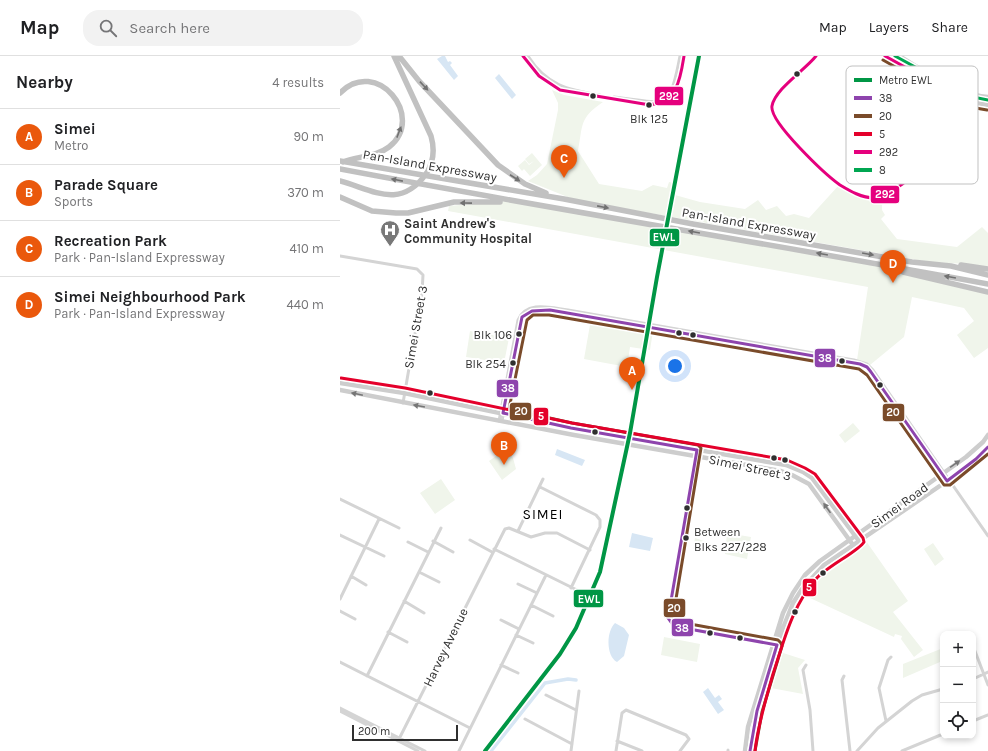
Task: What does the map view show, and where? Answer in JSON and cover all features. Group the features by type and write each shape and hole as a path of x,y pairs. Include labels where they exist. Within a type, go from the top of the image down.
{"highway":[{"path":"340,181 378,194 392,196 403,194 412,189 421,181 428,171 433,159 430,136 394,56"},
{"path":"399,56 419,82 498,166 525,184 564,199"},
{"path":"340,94 354,84 364,81 385,86 393,94 399,104 402,117 398,135 388,148 373,155 341,162"},
{"name":"Pan-Island Expressway","path":"341,162 564,199 707,227 912,262 951,266 988,275"},
{"name":"Pan-Island Expressway","path":"340,169 504,200 880,264 988,284"},
{"path":"340,197 372,211 396,213 408,213 454,202 493,202 504,200"},
{"path":"880,264 921,277 988,292"},
{"path":"951,266 961,265 988,269"}],"main road":[{"path":"885,56 903,66"},
{"path":"902,57 918,66"},
{"path":"978,103 988,105"},
{"name":"Simei Street 3","path":"340,383 404,393 571,428 786,465 803,472 812,478 859,541"},
{"name":"Simei Street 3","path":"340,390 403,403 781,471 802,479 817,493 853,545"},
{"path":"383,390 386,395 386,399"},
{"name":"Simei Road","path":"750,751 759,703 775,645 780,620 793,593 805,575 820,561 966,457 983,442 988,435"},
{"name":"Simei Road","path":"745,751 748,729 775,645 797,596 810,578 824,565 948,480 976,459 988,447"},
{"path":"820,561 824,562 824,565"}],"street":[{"path":"523,56 539,76 548,84 560,90 650,105 660,104 672,95 678,82 684,56"},
{"path":"528,56 541,73 554,83 573,90 650,103 659,102 670,94 674,87 680,56"},
{"path":"816,56 808,68 776,95 772,104 773,113 777,120 813,162 839,183 862,196 878,198 891,193 902,184"},
{"name":"Simei Street 3","path":"340,256 417,269 423,275 422,293 403,403"},
{"path":"501,421 522,317 528,312 538,309 863,365 868,368 889,396 988,536"},
{"path":"697,450 668,618 673,625 678,627 775,645"},
{"path":"543,479 518,531 531,537 545,533 557,533 590,550"},
{"path":"540,487 599,517 600,527 572,588"},
{"path":"340,499 399,528"},
{"path":"340,599 379,519"},
{"path":"368,676 388,632 440,528"},
{"name":"Harvey Avenue","path":"399,739 505,529 509,528 518,531"},
{"path":"340,535 384,556"},
{"path":"470,540 585,594"},
{"path":"434,541 453,552"},
{"path":"408,542 428,552"},
{"path":"419,572 439,582"},
{"path":"460,751 546,575"},
{"path":"351,576 366,585"},
{"path":"518,584 537,593"},
{"path":"404,601 424,613"},
{"path":"531,605 553,616"},
{"path":"340,611 355,619"},
{"path":"502,620 519,629"},
{"path":"388,632 407,642"},
{"path":"516,635 533,644"},
{"path":"976,654 988,685"},
{"path":"886,721 879,688 888,660 891,657"},
{"path":"340,662 470,728"},
{"path":"501,665 518,673"},
{"path":"806,665 803,670 810,710 813,751"},
{"path":"976,678 988,672"},
{"path":"844,676 842,680 850,751"},
{"path":"857,751 886,721 917,698 940,690"},
{"path":"571,751 579,692"},
{"path":"546,695 576,710"},
{"path":"340,708 399,739 418,751"},
{"path":"616,751 622,713 626,710 686,735 689,739 680,751"},
{"path":"340,712 425,751"},
{"path":"976,720 988,715"},
{"path":"525,719 572,744"},
{"path":"902,751 940,735"},
{"path":"617,741 642,751"}],"shaded area":[{"path":"552,90 564,95 603,102 590,113 583,123 578,151 599,184 642,191 653,185 667,188 669,182 674,183 672,193 675,195 700,202 745,209 758,200 766,210 777,206 786,216 794,214 809,218 839,185 860,196 882,198 882,210 885,215 881,219 897,239 957,247 982,227 988,233 988,267 929,262 575,200 528,181 537,175 547,164 558,110 558,103"},
{"path":"532,153 542,165 530,176 524,169 522,171 518,166 525,160 529,165 534,161 529,164 525,159"},
{"path":"504,201 880,265 921,278 988,294 988,348 974,358 957,335 974,321 964,308 912,297 904,337 870,365 857,360 868,287 448,211 449,206"},
{"path":"591,319 653,331 650,350 630,347 627,367 584,359"},
{"path":"470,331 509,338 504,363 466,357"},
{"path":"853,423 860,431 845,443 839,435"},
{"path":"506,449 513,458 516,469 502,480 489,461"},
{"path":"441,479 455,500 435,514 420,493"},
{"path":"727,533 751,537 747,559 725,554"},
{"path":"695,538 710,543 712,553 693,549"},
{"path":"866,541 908,601 893,612 923,650 914,657 901,639 902,636 895,634 894,637 810,598 806,594 806,590 823,571"},
{"path":"933,543 944,559 935,566 924,549"},
{"path":"664,637 700,644 697,662 661,655"},
{"path":"940,649 940,662 903,678 903,664"},
{"path":"780,652 805,660 798,668 803,694 771,688"}],"water":[{"path":"445,56 448,62 450,61 452,63 450,65 458,76 454,80 437,59"},
{"path":"499,74 516,95 512,99 495,78"},
{"path":"557,449 585,460 582,466 555,455"},
{"path":"632,533 653,538 650,551 629,547"},
{"path":"615,623 624,628 629,635 624,656 617,662 611,655 608,644 610,632"},
{"path":"708,688 715,698 719,695 722,699 718,702 724,710 718,714 703,692"}],"waterway":[{"path":"491,751 545,683 568,679 576,680"}],"metro line":[{"name":"EWL","path":"485,751 560,654 576,628 600,572 630,433 657,277 699,56"}],"transit line":[{"name":"292","path":"523,56 539,76 560,90 650,105 667,98 676,88 679,81 684,56"},
{"name":"292","path":"816,56 784,86 774,100 772,106 773,114 779,124 812,160 840,185 856,194 874,198 882,196 902,184"},
{"name":"292","path":"885,56 903,66"},
{"name":"8","path":"895,56 913,66"},
{"name":"20","path":"883,60 894,66"},
{"name":"8","path":"978,98 988,100"},
{"name":"20","path":"978,108 987,110"},
{"name":"38","path":"750,751 757,711 777,645 678,627 673,625 668,618 697,450 571,428 503,413 522,317 532,311 550,310 860,364 867,367 871,372 947,481 976,459 988,447"},
{"name":"20","path":"755,751 762,712 782,646 781,643 778,640 679,622 673,617 701,448 698,445 572,423 509,409 527,320 533,315 549,315 859,369 867,375 944,485 950,485 988,454"},
{"name":"5","path":"341,378 405,388 572,423 787,460 815,474 863,538 864,542 856,550 827,569 816,579 808,589 795,612 773,674 760,721 755,751"}],"place":[{"name":"Blk 125","path":"649,105"},
{"name":"Recreation Park","path":"564,178"},
{"name":"Saint Andrew's Community Hospital","path":"390,247"},
{"name":"Simei Neighbourhood Park","path":"893,283"},
{"name":"Blk 106","path":"519,334"},
{"name":"Blk 254","path":"513,363"},
{"name":"Simei","path":"632,390"},
{"name":"Parade Square","path":"504,465"},
{"name":"Between Blks 227/228","path":"686,538"}],"district":[{"name":"SIMEI","path":"543,514"}]}
